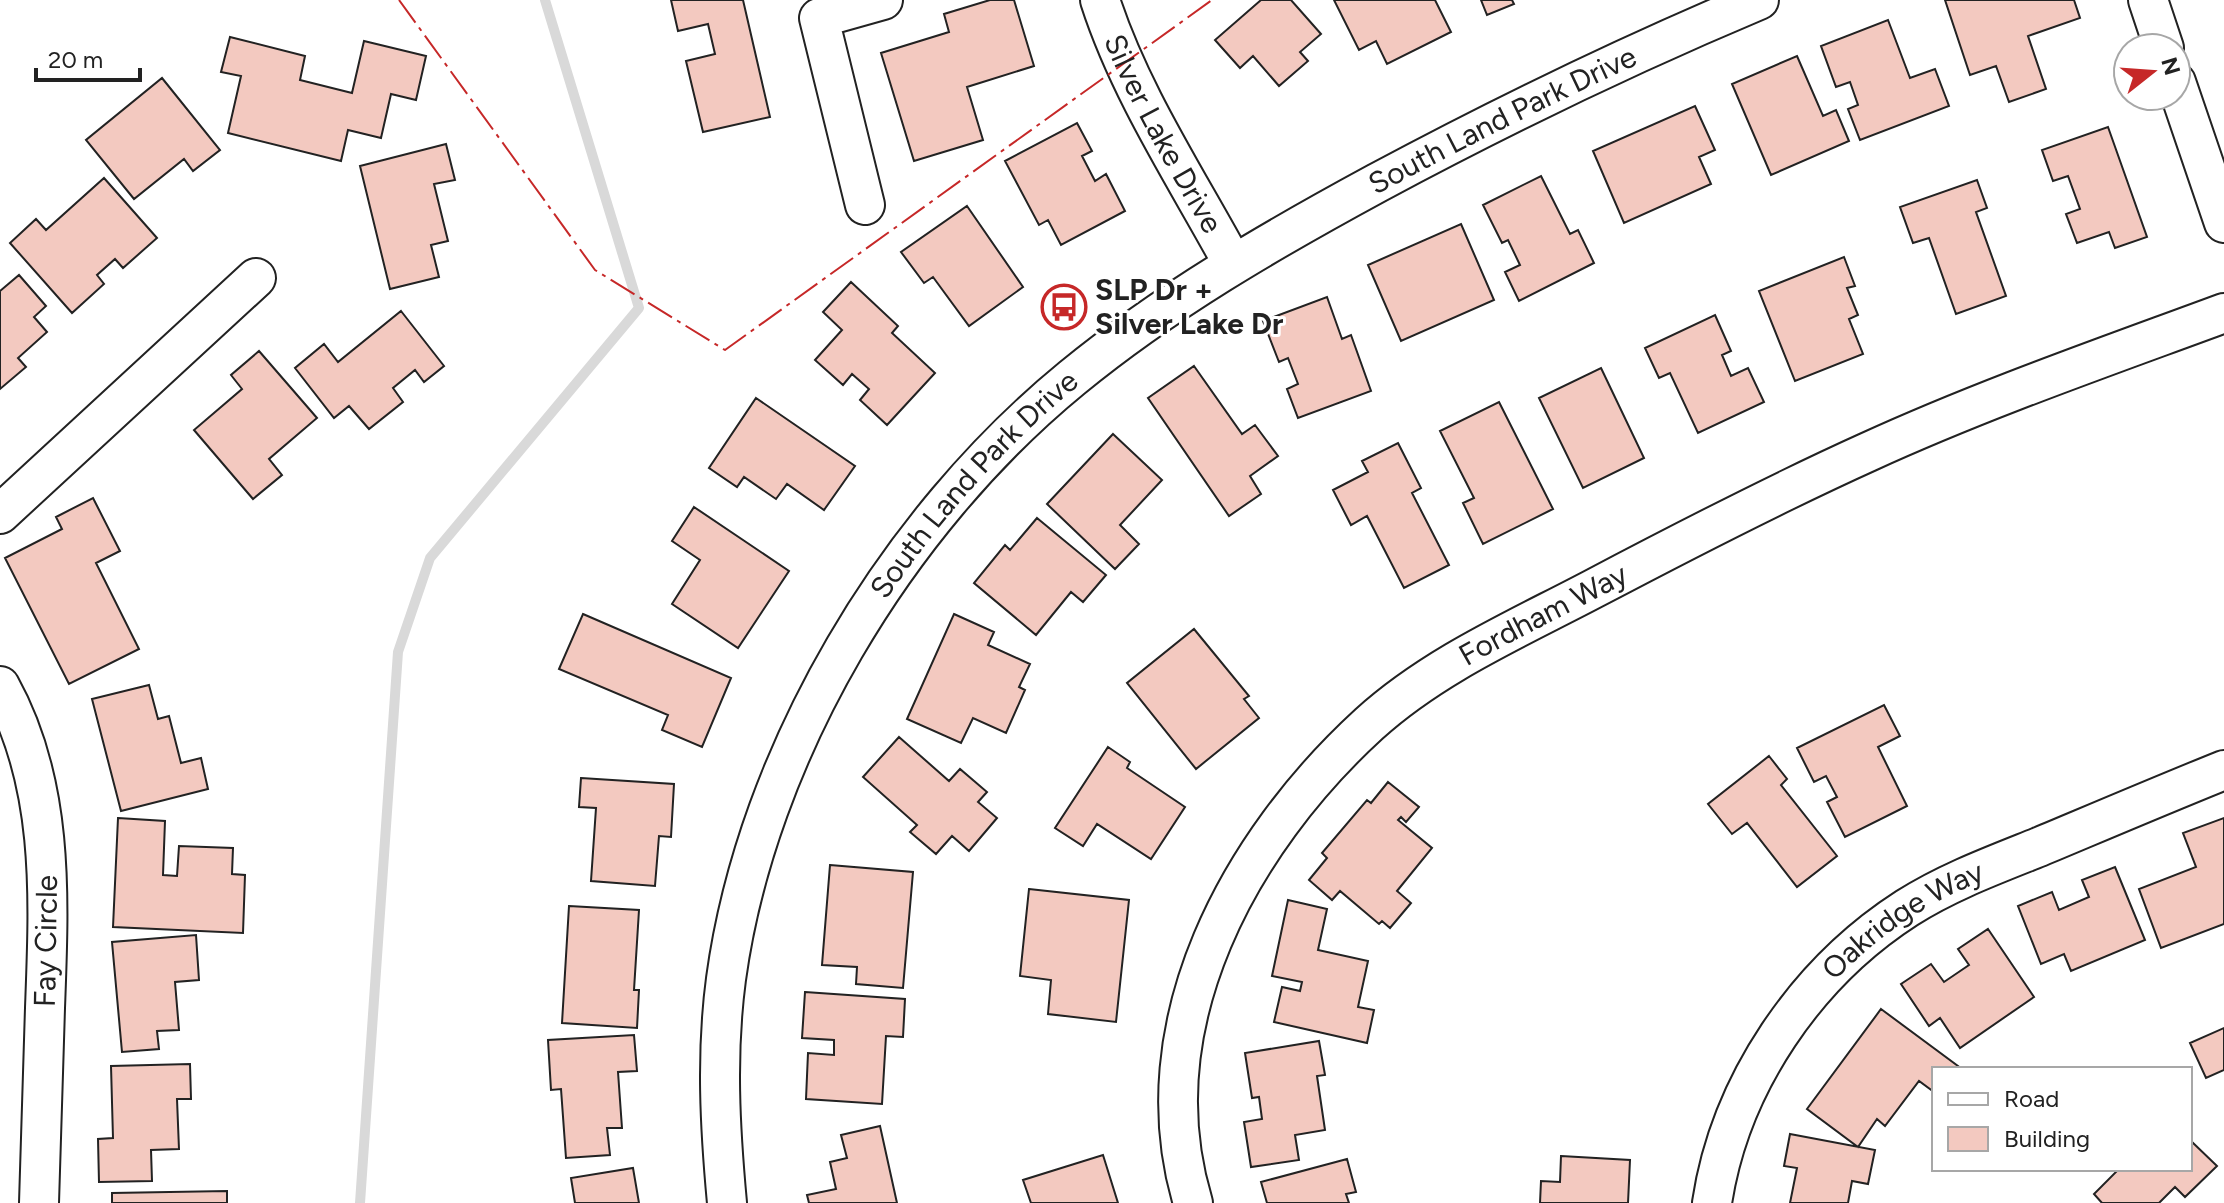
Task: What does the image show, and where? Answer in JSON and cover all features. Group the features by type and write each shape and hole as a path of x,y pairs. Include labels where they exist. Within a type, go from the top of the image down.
{"street":[{"path":"865,205 819,18 883,0"},
{"name":"Silver Lake Drive","path":"1100,0 1110,32 1136,86 1233,264"},
{"name":"South Land Park Drive","path":"727,1203 720,1137 719,1065 726,980 739,909 762,826 817,698 854,634 917,541 990,455 1071,379 1159,310 1233,264 1490,122 1759,0"},
{"path":"2148,0 2159,32"},
{"path":"2186,112 2224,223"},
{"path":"0,514 256,278"},
{"name":"Fordham Way","path":"1193,1203 1183,1158 1178,1087 1185,1023 1194,986 1221,918 1262,846 1312,780 1371,722 1455,661 1679,544 1869,451 2035,383 2224,313"},
{"name":"Fay Circle","path":"0,686 29,757 44,821 50,893 39,1203"},
{"name":"Oakridge Way","path":"1712,1203 1730,1131 1754,1075 1786,1023 1820,981 1864,939 1907,908 1955,882 2224,770"}],"building":[{"path":"671,0 743,0 770,117 703,132 686,61 715,54 708,24 678,31"},
{"path":"990,0 1014,0 1034,66 967,87 983,140 914,161 881,53 949,32 944,14"},
{"path":"1261,0 1291,0 1321,34 1300,52 1308,61 1279,86 1253,56 1240,68 1215,40"},
{"path":"1334,0 1435,0 1451,32 1387,64 1376,41 1359,50"},
{"path":"1481,0 1512,0 1514,4 1487,15"},
{"path":"1945,0 2074,0 2080,18 2028,36 2046,89 2009,102 1996,66 1970,75"},
{"path":"1888,20 1910,78 1935,69 1949,106 1860,140 1848,109 1858,105 1850,82 1836,87 1821,46"},
{"path":"230,37 305,56 300,80 352,93 364,41 426,56 416,100 391,94 381,138 348,130 341,161 228,133 241,76 221,72"},
{"path":"1797,56 1823,116 1836,110 1849,141 1771,175 1732,84"},
{"path":"162,78 220,150 193,171 184,159 134,199 86,140"},
{"path":"1695,106 1715,150 1699,157 1711,184 1624,223 1593,151"},
{"path":"1077,123 1092,151 1082,156 1095,181 1106,174 1125,211 1061,245 1048,220 1039,225 1005,161"},
{"path":"2108,127 2147,237 2115,248 2109,232 2077,243 2066,214 2080,209 2068,176 2053,181 2042,150"},
{"path":"446,144 455,180 434,184 448,241 431,245 439,277 390,289 360,166"},
{"path":"1541,176 1570,234 1578,230 1594,263 1519,301 1505,272 1520,265 1508,240 1502,243 1483,205"},
{"path":"104,178 157,238 123,268 115,259 97,275 104,284 72,313 10,243 36,219 46,230"},
{"path":"1977,180 1987,208 1976,212 2006,296 1956,314 1929,238 1913,243 1900,207"},
{"path":"967,206 1023,287 969,326 933,277 924,283 901,252"},
{"path":"1461,224 1494,300 1401,341 1368,265"},
{"path":"1844,257 1855,286 1847,288 1858,315 1849,319 1863,354 1795,381 1759,291"},
{"path":"19,275 46,306 34,317 47,332 18,358 26,367 0,389 0,291"},
{"path":"851,282 898,326 892,333 935,373 887,425 860,400 869,389 852,374 843,385 815,360 842,330 823,312"},
{"path":"1327,297 1342,339 1351,335 1371,391 1298,418 1287,389 1298,384 1288,358 1279,362 1263,321"},
{"path":"401,311 444,366 424,382 415,370 393,388 403,402 369,429 349,406 334,418 295,368 324,344 338,362"},
{"path":"1715,315 1731,351 1722,355 1731,376 1748,368 1764,402 1698,433 1670,373 1659,378 1645,348"},
{"path":"259,351 317,418 269,459 282,475 253,499 194,430 242,389 231,375"},
{"path":"1194,366 1242,434 1255,425 1278,456 1250,476 1261,494 1229,516 1148,398"},
{"path":"1601,368 1644,458 1583,488 1539,398"},
{"path":"756,398 855,466 824,510 787,484 776,499 744,477 737,487 709,468"},
{"path":"1499,402 1553,509 1483,544 1463,503 1474,498 1440,431"},
{"path":"1113,434 1162,480 1120,525 1139,544 1115,569 1047,504"},
{"path":"1398,443 1421,488 1412,493 1449,565 1404,588 1367,516 1351,525 1333,490 1368,472 1362,461"},
{"path":"93,498 120,551 96,563 139,649 69,684 5,558 62,529 56,517"},
{"path":"694,507 789,571 738,648 672,604 700,560 672,541"},
{"path":"1037,518 1106,575 1083,602 1071,592 1036,635 974,583 1005,545 1010,550"},
{"path":"583,614 731,678 702,747 662,730 668,715 559,669"},
{"path":"954,614 994,632 988,645 1030,664 1019,687 1025,690 1006,733 973,718 961,743 907,719"},
{"path":"1194,629 1249,696 1244,699 1259,718 1196,769 1127,683"},
{"path":"149,685 158,719 169,716 181,763 201,758 208,789 121,811 92,699"},
{"path":"1884,705 1900,736 1878,747 1907,806 1845,837 1827,802 1837,797 1826,776 1814,782 1797,748"},
{"path":"899,737 949,781 960,769 987,792 978,802 997,818 969,851 952,836 936,854 910,832 917,825 863,777"},
{"path":"1108,747 1130,762 1127,768 1185,807 1151,859 1097,824 1083,846 1055,828"},
{"path":"1769,756 1787,779 1781,785 1837,856 1797,887 1747,823 1732,834 1708,804"},
{"path":"581,778 674,784 671,837 659,836 655,886 591,881 596,808 579,807"},
{"path":"1388,782 1419,807 1406,822 1401,817 1398,820 1432,848 1397,891 1411,903 1390,928 1382,921 1379,924 1340,891 1332,900 1309,880 1327,858 1322,853 1367,800 1371,803"},
{"path":"118,818 165,821 163,875 177,876 179,846 233,848 232,874 245,875 243,933 113,927"},
{"path":"2224,818 2224,924 2161,948 2139,889 2196,867 2183,833"},
{"path":"830,865 913,872 903,988 856,984 857,967 822,965"},
{"path":"2115,867 2145,940 2071,971 2064,954 2041,964 2018,906 2052,892 2059,910 2089,897 2082,880"},
{"path":"1029,889 1129,900 1116,1022 1048,1014 1051,980 1020,976"},
{"path":"1288,900 1327,909 1318,950 1368,961 1358,1007 1374,1010 1367,1043 1274,1022 1282,987 1300,991 1302,982 1272,976"},
{"path":"569,906 639,910 634,990 639,990 637,1028 562,1023"},
{"path":"1988,929 2034,997 1960,1048 1940,1018 1929,1026 1901,984 1931,964 1944,982 1969,965 1958,949"},
{"path":"196,935 199,980 175,982 179,1030 157,1031 159,1049 122,1052 112,942"},
{"path":"805,992 905,999 903,1037 886,1036 882,1104 806,1099 808,1053 834,1055 834,1040 802,1038"},
{"path":"1881,1009 1959,1067 1932,1067 1932,1091 1919,1081 1885,1126 1877,1119 1858,1147 1807,1109"},
{"path":"2224,1028 2224,1070 2206,1078 2190,1043"},
{"path":"634,1035 637,1071 618,1072 622,1128 607,1128 610,1155 566,1158 561,1089 551,1090 548,1040"},
{"path":"1319,1041 1325,1075 1317,1076 1325,1130 1295,1135 1299,1160 1251,1167 1244,1122 1262,1119 1259,1097 1252,1098 1245,1053"},
{"path":"190,1064 191,1099 177,1099 179,1149 151,1150 152,1181 99,1182 98,1139 113,1138 111,1066"},
{"path":"880,1126 897,1203 809,1203 807,1195 836,1189 830,1162 847,1158 841,1135"},
{"path":"1790,1134 1875,1150 1868,1184 1852,1181 1848,1203 1790,1203 1797,1168 1784,1166"},
{"path":"2192,1142 2217,1166 2185,1197 2175,1187 2159,1203 2102,1203 2094,1194 2117,1171 2192,1171"},
{"path":"1103,1155 1118,1203 1031,1203 1023,1180"},
{"path":"1561,1156 1630,1160 1628,1203 1540,1203 1541,1181 1560,1182"},
{"path":"1347,1159 1356,1192 1346,1194 1349,1203 1267,1203 1261,1182"},
{"path":"633,1168 639,1203 575,1203 571,1178"},
{"path":"227,1191 227,1203 112,1203 112,1193"}],"waterway":[{"path":"360,1203 398,652 430,558 639,308 545,0"}],"power":[{"path":"399,0 595,270 725,350 1212,0"}],"place":[{"name":"SLP Dr + Silver Lake Dr","path":"1064,307"}]}
